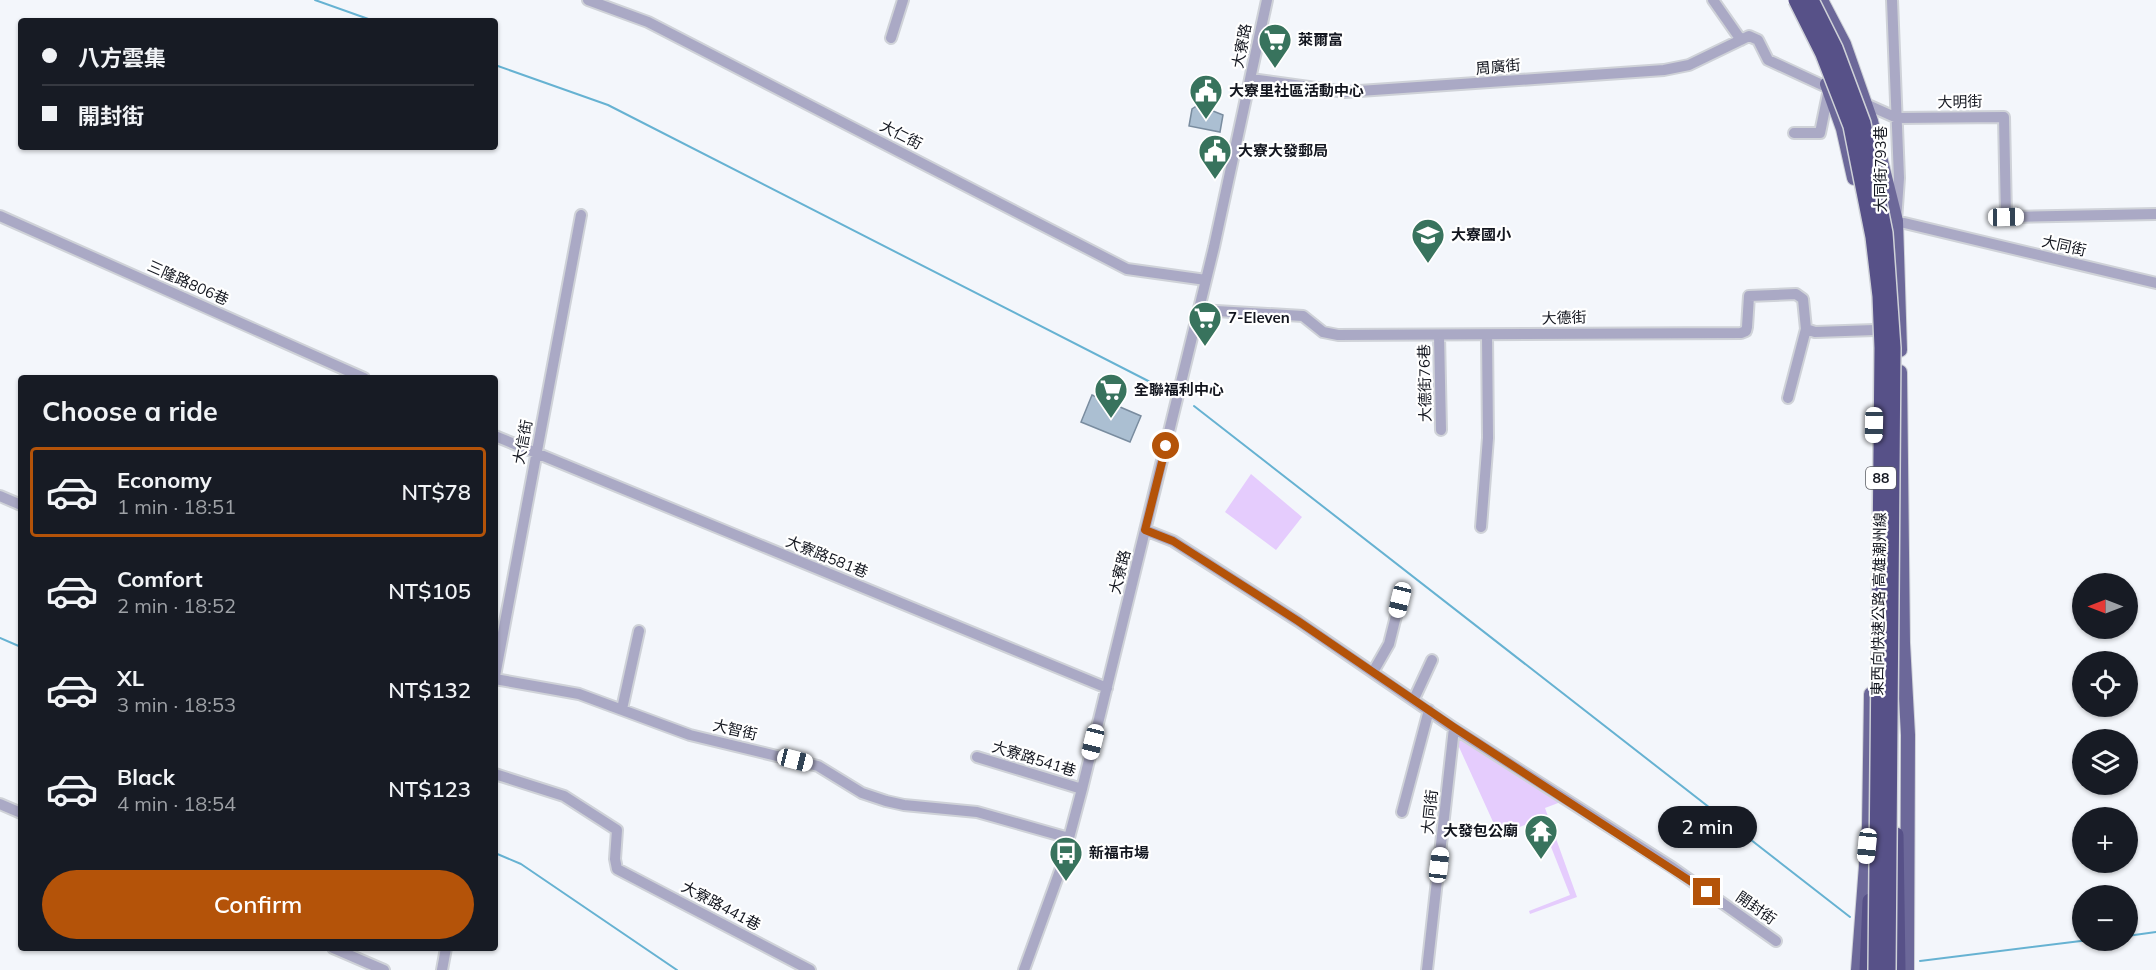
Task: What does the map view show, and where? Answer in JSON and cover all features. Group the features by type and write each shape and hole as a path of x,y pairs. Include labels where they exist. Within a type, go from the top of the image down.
{"highway":[{"name":"東西向快速公路 高雄潮州線","path":"1796,0 1823,54 1851,126 1873,237 1880,296 1882,348 1875,970"},
{"name":"東西向快速公路 高雄潮州線","path":"1811,0 1836,48 1863,123 1885,233 1893,348 1888,970"},
{"path":"1890,715 1894,738 1898,970"},
{"path":"1867,970 1873,853 1877,829"}],"main road":[{"path":"1790,0 1817,57 1843,129 1867,238 1875,330 1869,826 1858,970"},
{"path":"1821,0 1844,44 1865,104 1896,221 1904,643 1908,735 1908,970"}],"street":[{"name":"大仁街","path":"588,0 648,22 1128,269 1206,280"},
{"path":"891,38 903,0"},
{"name":"大寮路","path":"1024,970 1069,838 1082,789 1199,310 1267,0"},
{"name":"大明街","path":"1713,0 1742,39 1754,37 1758,39 1768,60 1897,118 2004,117 2006,217 2156,214"},
{"name":"大同街793巷","path":"1892,0 1899,178 1896,221"},
{"name":"周廣街","path":"1251,79 1345,92 1664,70 1689,65 1742,39"},
{"path":"1794,133 1820,133 1829,89"},
{"name":"大信街","path":"498,662 581,215"},
{"name":"三隆路806巷","path":"0,216 357,375"},
{"name":"大同街","path":"1896,221 2156,283"},
{"name":"大德街","path":"1199,310 1303,316 1323,332 1338,335 1742,333 1746,332 1747,327 1747,301 1754,294 1801,296 1806,329"},
{"path":"1788,399 1806,329 1815,332 1875,330"},
{"name":"大德街76巷","path":"1439,335 1441,430"},
{"path":"1481,527 1488,438 1487,335"},
{"path":"498,437 536,454"},
{"name":"大寮路581巷","path":"536,454 1107,688"},
{"path":"0,496 18,504"},
{"name":"開封街","path":"1145,530 1173,541 1455,728 1673,868 1776,941"},
{"path":"1373,672 1389,644 1400,600"},
{"path":"622,709 639,631"},
{"path":"1414,699 1432,660"},
{"name":"大智街","path":"498,679 579,694 690,735 818,766 862,793 886,801 904,805 977,812 1069,838"},
{"path":"1402,812 1429,710"},
{"name":"大同街","path":"1427,970 1455,728"},
{"name":"大寮路541巷","path":"977,757 1082,789"},
{"name":"大寮路441巷","path":"498,775 564,796 617,830 615,859 617,869 810,970"},
{"path":"0,804 18,812"},
{"path":"340,951 384,970"},
{"path":"442,970 445,951"}],"shaded area":[{"path":"1251,474 1302,517 1276,550 1225,512"},
{"path":"1454,736 1566,800 1545,808 1577,897 1530,914 1529,911 1570,895 1540,819 1499,835"}],"building":[{"name":"大寮里社區活動中心","path":"1198,105 1223,115 1220,132 1189,126 1192,109"},
{"name":"全聯福利中心","path":"1092,395 1141,416 1130,442 1081,422"}],"waterway":[{"path":"315,0 366,18"},
{"path":"498,66 608,105 1160,387"},
{"path":"1194,406 1850,917"},
{"path":"0,638 18,646"},
{"path":"498,854 521,864 677,970"},
{"path":"2138,934 2156,932"},
{"path":"1920,961 2072,942"}],"place":[{"name":"萊爾富","path":"1275,69"},
{"name":"大寮里社區活動中心","path":"1206,120"},
{"name":"大寮大發郵局","path":"1215,180"},
{"name":"大寮國小","path":"1428,264"},
{"name":"7-Eleven","path":"1205,347"},
{"name":"全聯福利中心","path":"1111,419"},
{"name":"大發包公廟","path":"1541,860"},
{"name":"新福市場","path":"1066,882"}],"route":[{"path":"1166,446 1145,530 1173,541 1298,621 1455,728 1707,892"}]}
